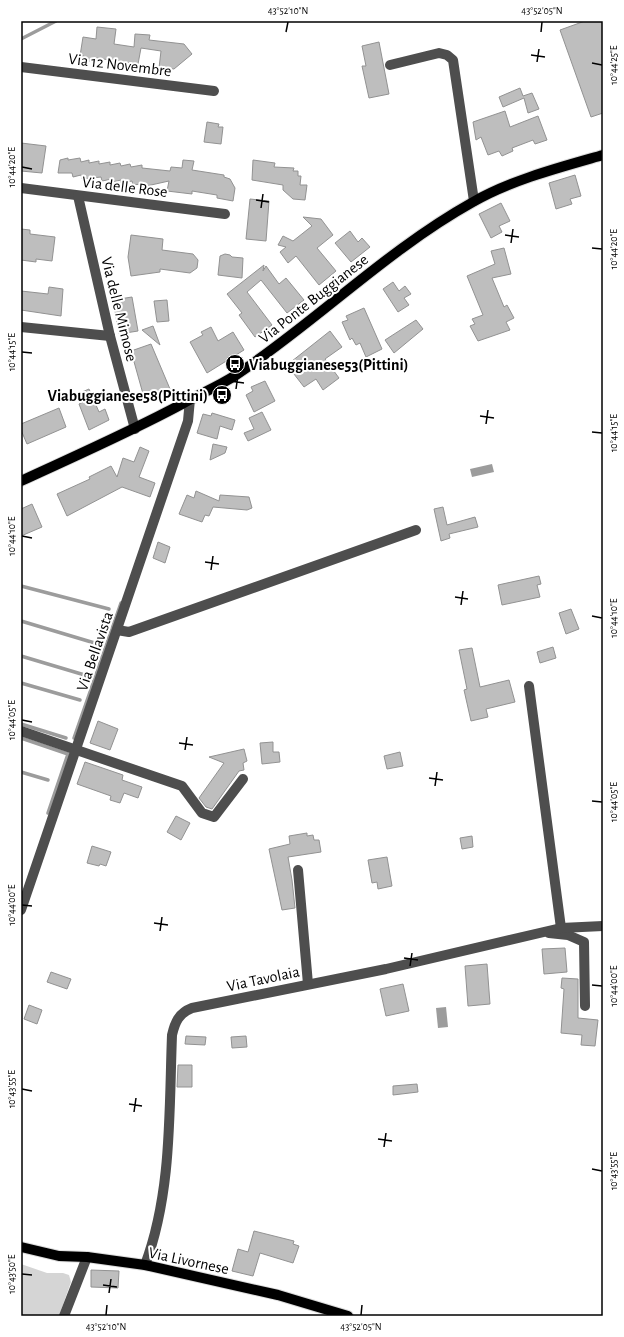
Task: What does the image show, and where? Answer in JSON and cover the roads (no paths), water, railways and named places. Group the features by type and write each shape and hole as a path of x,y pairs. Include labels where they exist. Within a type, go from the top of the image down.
{"main road":[{"name":"Via Ponte Buggianese","path":"21,481 135,429 234,376 283,341 408,244 474,201 503,188 565,166 603,155"},
{"name":"Via Livornese","path":"21,1247 58,1256 87,1257 145,1265 278,1295 348,1316"}],"street":[{"path":"390,64 439,53 447,55 453,60 474,201"},
{"name":"Via 12 Novembre","path":"21,67 214,91"},
{"name":"Via delle Rose","path":"21,188 225,214"},
{"name":"Via delle Mimose","path":"78,196 110,336 135,429"},
{"path":"21,327 110,336"},
{"name":"Via Bellavista","path":"21,910 188,421 190,399"},
{"path":"117,630 129,632 416,530"},
{"path":"529,686 561,928"},
{"path":"21,731 182,786 202,813 214,817 243,779"},
{"path":"298,870 308,984"},
{"name":"Via Tavolaia","path":"145,1265 154,1242 162,1206 167,1150 172,1035 176,1020 183,1012 192,1008 393,967 561,928 603,926"},
{"path":"543,932 568,936 584,942 585,1006"},
{"path":"64,1316 87,1257"}],"waterway":[{"path":"21,39 56,21"},
{"path":"21,586 109,609"},
{"path":"74,738 121,603"},
{"path":"21,621 98,644"},
{"path":"21,656 88,676"},
{"path":"21,683 80,700"},
{"path":"21,724 66,738"},
{"path":"21,738 68,754 48,813"},
{"path":"21,772 48,780"}],"place":[{"name":"Viabuggianese53(Pittini)","path":"235,364"},
{"name":"Viabuggianese58(Pittini)","path":"222,395"}]}
